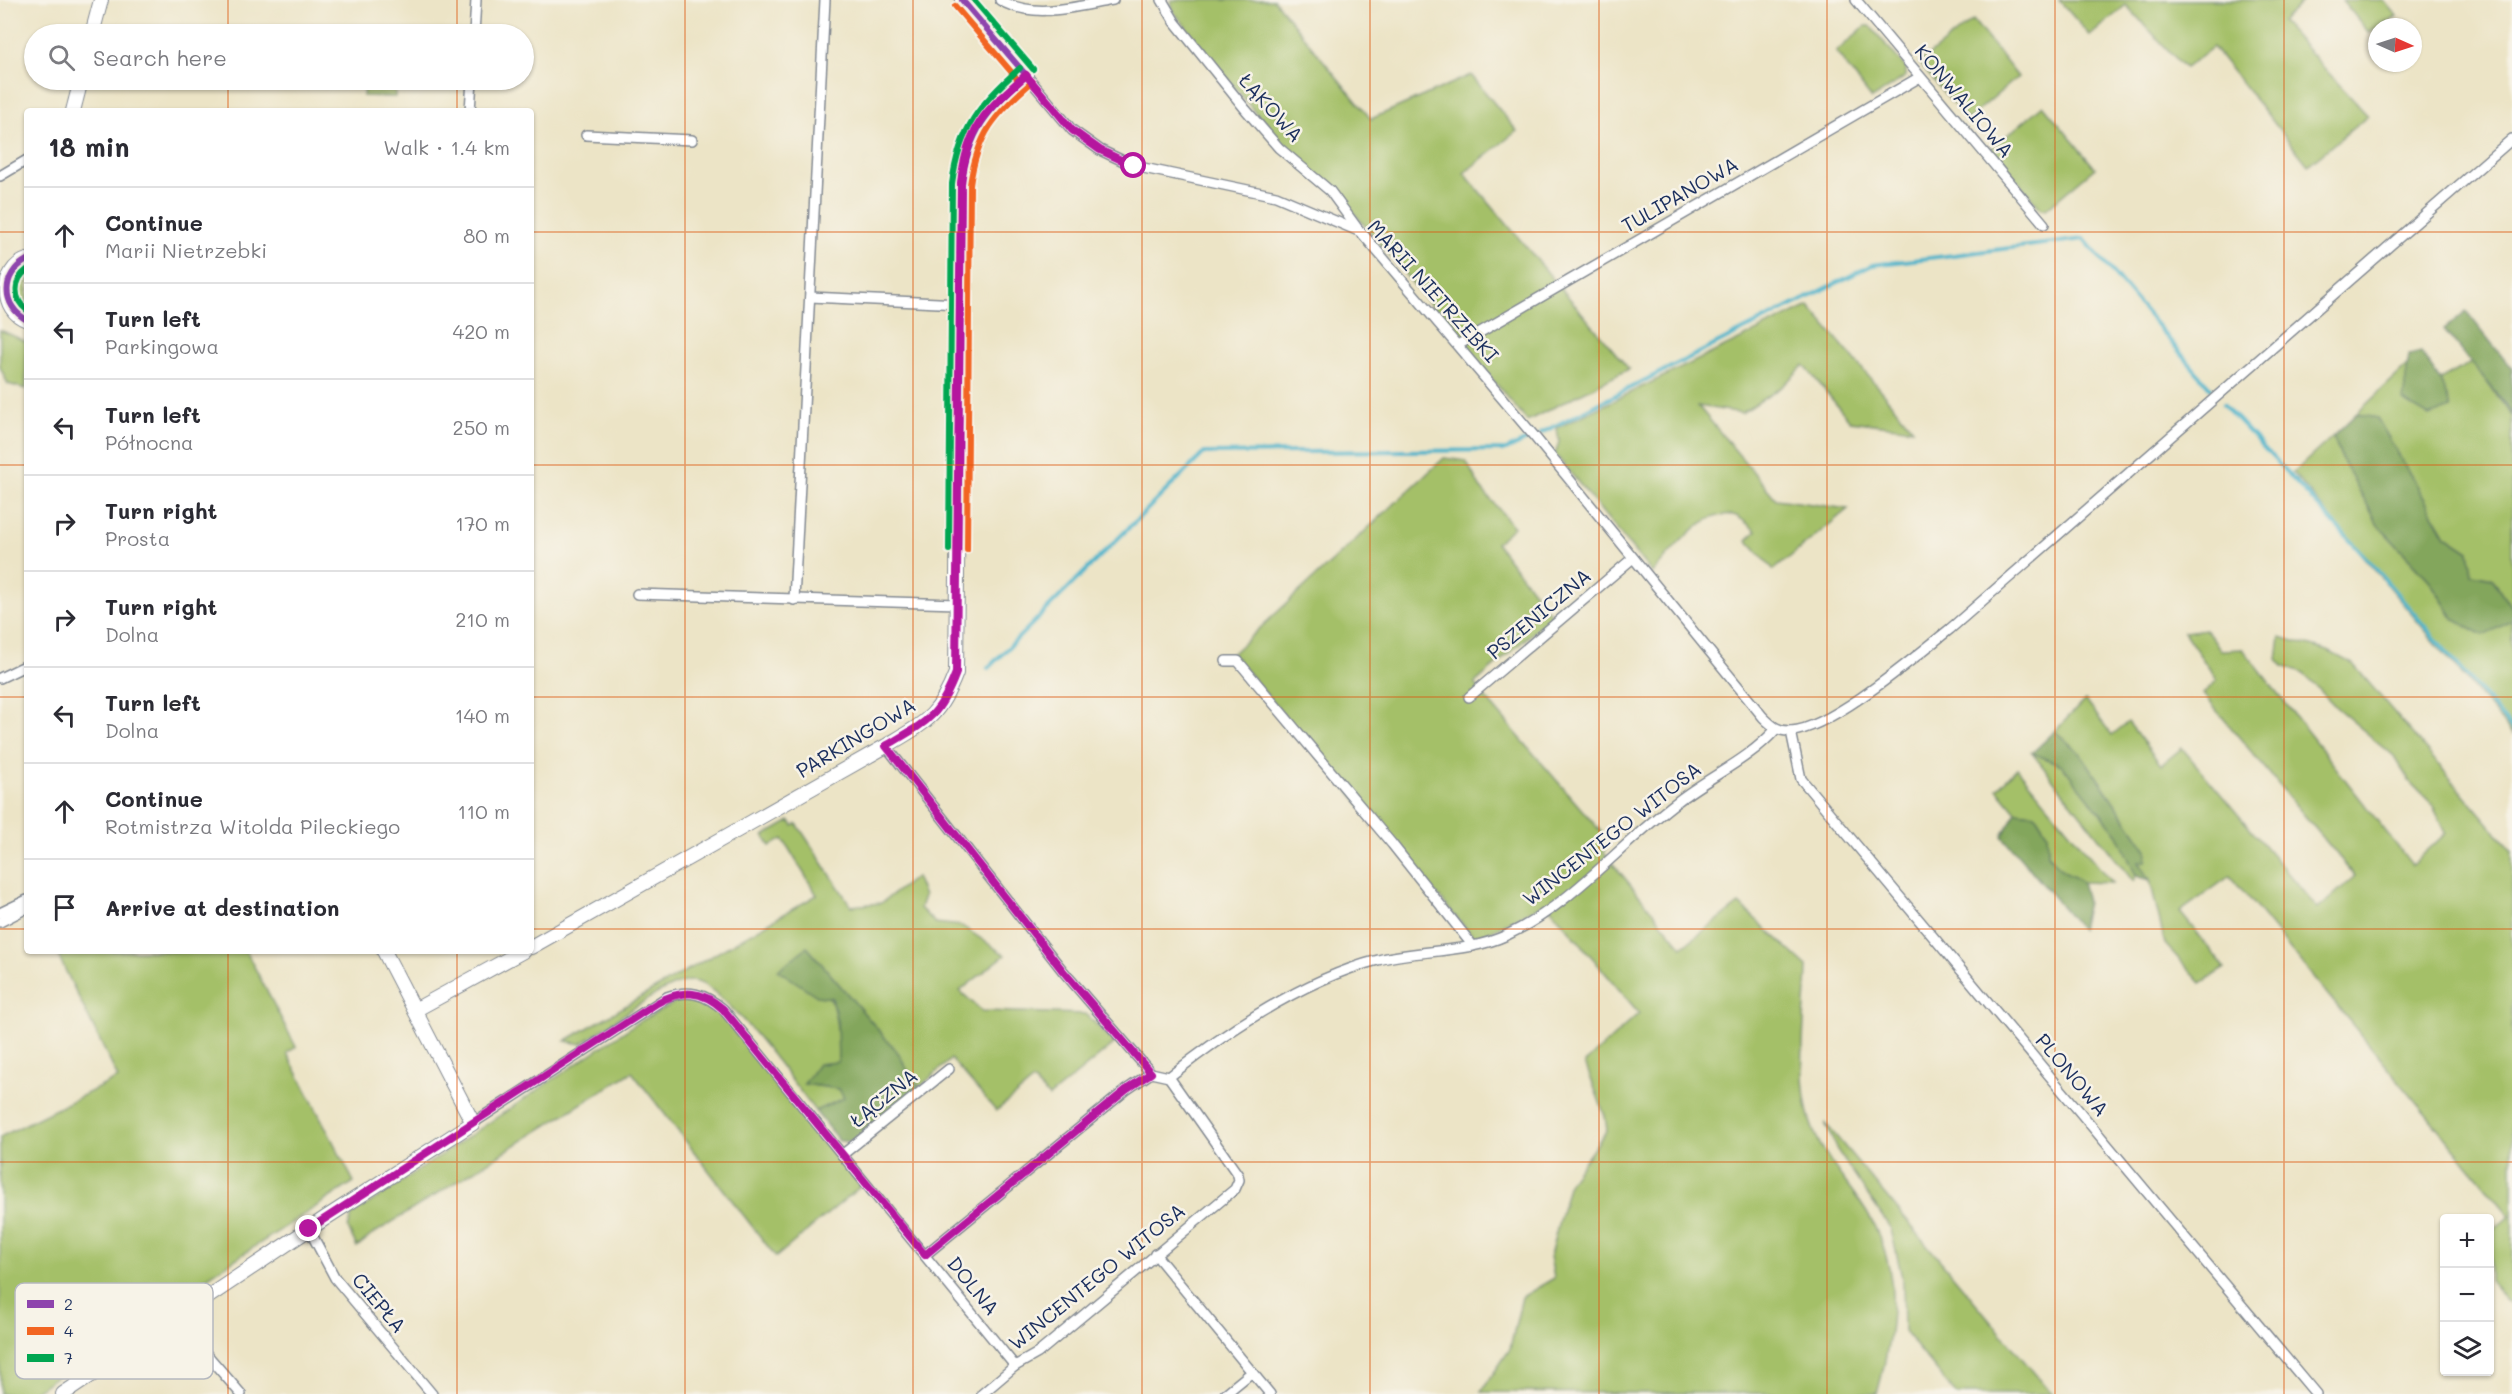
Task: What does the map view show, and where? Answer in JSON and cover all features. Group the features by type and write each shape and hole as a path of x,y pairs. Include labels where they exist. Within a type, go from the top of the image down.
{"street":[{"path":"95,24 101,0"},
{"path":"475,24 476,0"},
{"path":"794,600 825,0"},
{"name":"MARII NIETRZEBKI","path":"962,0 1072,130 1100,150 1134,166 1276,196 1361,232 1458,345 1763,717 1776,729"},
{"path":"1000,0 1011,6 1033,11 1113,0"},
{"name":"ŁĄKOWA","path":"1161,0 1175,22 1246,110 1279,148 1330,191 1361,232"},
{"name":"KONWALIOWA","path":"1856,0 2044,224"},
{"name":"PARKINGOWA","path":"534,945 886,746 922,724 944,702 956,673 961,183 964,155 974,131 990,107 1026,75"},
{"name":"TULIPANOWA","path":"1458,345 1920,77"},
{"path":"75,108 79,90"},
{"path":"470,108 471,90"},
{"path":"586,135 692,140"},
{"path":"1776,729 1791,731 1837,713 1894,674 1950,629 2512,139"},
{"path":"0,176 24,162"},
{"path":"24,262 9,270 1,284 3,306 24,319"},
{"path":"810,297 960,304"},
{"name":"PSZENICZNA","path":"1469,696 1633,558"},
{"path":"637,594 957,604"},
{"path":"1226,661 1238,661 1392,844 1473,946"},
{"path":"0,678 24,666"},
{"name":"WINCENTEGO WITOSA","path":"982,1394 1015,1366 1038,1353 1237,1185 1225,1153 1169,1077 1234,1028 1333,977 1378,960 1473,946 1506,935 1551,909 1677,801 1762,745 1776,729"},
{"name":"PLONOWA","path":"1791,731 1801,779 2316,1394"},
{"path":"886,746 1063,971 1151,1073 1169,1077"},
{"path":"0,913 24,901"},
{"path":"0,922 24,910"},
{"path":"213,1294 473,1123 386,954"},
{"path":"415,1010 518,954"},
{"name":"DOLNA","path":"473,1123 657,1003 688,992 707,997 723,1009 1015,1366"},
{"name":"ŁĄCZNA","path":"842,1155 949,1069"},
{"path":"925,1255 1126,1090 1151,1073"},
{"name":"CIEPŁA","path":"309,1229 335,1278 432,1394"},
{"path":"1155,1254 1270,1394"},
{"path":"213,1362 241,1394"},
{"path":"1224,1394 1252,1372"},
{"path":"63,1394 86,1379"}],"green space":[{"path":"1171,0 1274,0 1371,119 1471,75 1517,131 1464,173 1629,369 1527,421 1335,190 1280,143 1173,11"},
{"path":"2059,0 2304,0 2282,22 2368,116 2308,165 2213,47 2185,68 2126,5 2090,36"},
{"path":"2342,0 2384,0 2397,16 2368,18 2368,32"},
{"path":"1973,20 2018,77 1967,120 1919,63"},
{"path":"1865,26 1870,26 1906,68 1906,76 1872,99 1836,52"},
{"path":"364,90 395,90 395,97 363,96"},
{"path":"2043,105 2095,168 2046,209 2041,209 1991,149"},
{"path":"24,272 24,308 15,301 14,291 16,279"},
{"path":"1809,306 1913,429 1850,421 1804,365 1783,386 1742,413 1698,406 1776,499 1848,509 1774,570 1747,540 1756,531 1736,516 1721,515 1698,526 1652,573 1555,454 1559,442 1557,428"},
{"path":"2466,311 2512,369 2512,416 2506,405 2444,329"},
{"path":"0,330 24,341 24,388 8,384 0,367"},
{"path":"2421,352 2440,380 2451,408 2429,416 2403,401 2409,355"},
{"path":"2472,362 2512,416 2512,609 2492,578 2472,574 2469,551 2446,536 2377,418 2356,414 2408,365 2404,401 2451,408 2440,380"},
{"path":"2356,414 2377,418 2446,536 2469,551 2472,574 2492,578 2512,609 2512,621 2483,635 2453,618 2430,581 2379,526 2342,459 2333,436"},
{"path":"2333,436 2342,459 2379,526 2430,581 2453,618 2483,634 2512,621 2512,734 2293,473"},
{"path":"1444,458 1466,461 1480,487 1514,527 1496,543 1552,616 1475,683 1484,696 1608,840 1604,853 1682,947 1739,904 1807,966 1803,1084 1810,1121 1825,1153 1874,1225 1890,1272 1892,1319 1877,1394 1481,1392 1510,1349 1522,1297 1554,1278 1550,1256 1569,1182 1607,1130 1605,1116 1585,1063 1639,1013 1546,903 1475,939 1232,654"},
{"path":"2205,629 2221,650 2243,649 2412,865 2446,833 2432,804 2409,781 2394,756 2337,708 2304,674 2283,666 2277,659 2280,637 2328,651 2353,664 2512,851 2512,1307 2494,1286 2494,1229 2510,1216 2230,876 2180,912 2225,968 2201,983 2165,944 2150,880 2139,862 2147,850 2081,754 2055,731 2085,700 2112,735 2128,722 2161,765 2182,748 2318,909 2355,876 2203,694 2217,680 2184,632"},
{"path":"2055,731 2081,754 2147,850 2146,861 2139,862 2150,880 2136,876 2118,835 2062,765 2032,753"},
{"path":"2032,753 2062,765 2119,835 2136,876 2133,881"},
{"path":"2017,768 2112,883 2082,882 2059,868 2048,854 2047,833 2035,814 2016,812 1997,789"},
{"path":"2016,812 2035,814 2047,833 2048,854 2059,868 2082,882 2087,902 2081,929 2002,836"},
{"path":"790,821 793,826 797,824 851,906 881,903 916,877 924,896 920,908 935,923 962,926 1005,955 960,991 982,1011 1086,1014 1115,1043 1049,1097 1033,1081 996,1111 951,1059 920,1087 911,1077 899,1054 807,947 832,1002 837,1029 838,1062 804,1084 839,1089 845,1098 815,1111 739,1016 722,998 706,986 693,981 668,988 653,996 581,1044 565,1041 817,895 783,839 770,846 764,836"},
{"path":"807,947 899,1054 911,1077 920,1087 852,1142 839,1141 815,1111 844,1098 839,1089 804,1084 818,1064 838,1062 837,1022 832,998 817,996 778,970"},
{"path":"57,954 248,954 296,1047 287,1053 354,1182 199,1283 15,1283 15,1379 53,1379 31,1394 0,1394 0,1137 118,1078"},
{"path":"684,998 703,1000 718,1010 861,1186 776,1257 632,1072 373,1234 357,1247 348,1228 352,1215 637,1023"},
{"path":"1825,1123 2052,1394 1956,1394 1904,1331 1903,1282 1891,1229 1837,1150"}],"waterway":[{"path":"1541,433 1872,265 2084,239 2211,389"},
{"path":"2223,404 2371,563 2512,729"},
{"path":"988,668 1204,453 1506,450 1527,440"}],"transit line":[{"name":"2","path":"962,0 1026,75"},
{"name":"7","path":"974,0 1033,69"},
{"name":"4","path":"955,6 1019,81"},
{"name":"7","path":"949,550 952,184 960,148 973,119 993,94 1020,68"},
{"name":"2","path":"958,550 961,184 969,150 982,123 990,111 1026,75"},
{"name":"4","path":"967,550 970,185 977,152 990,126 1008,104 1032,82"},
{"name":"2","path":"24,262 12,273 8,290 12,307 24,318"},
{"name":"7","path":"24,272 19,279 16,290 19,301 24,308"}],"route":[{"path":"309,1229 657,1003 678,993 688,992 707,997 723,1009 925,1255 1126,1090 1151,1073 1063,971 886,746 922,724 944,702 956,673 961,183 964,155 974,131 990,107 1026,75 1072,130 1100,150 1134,166"}]}
